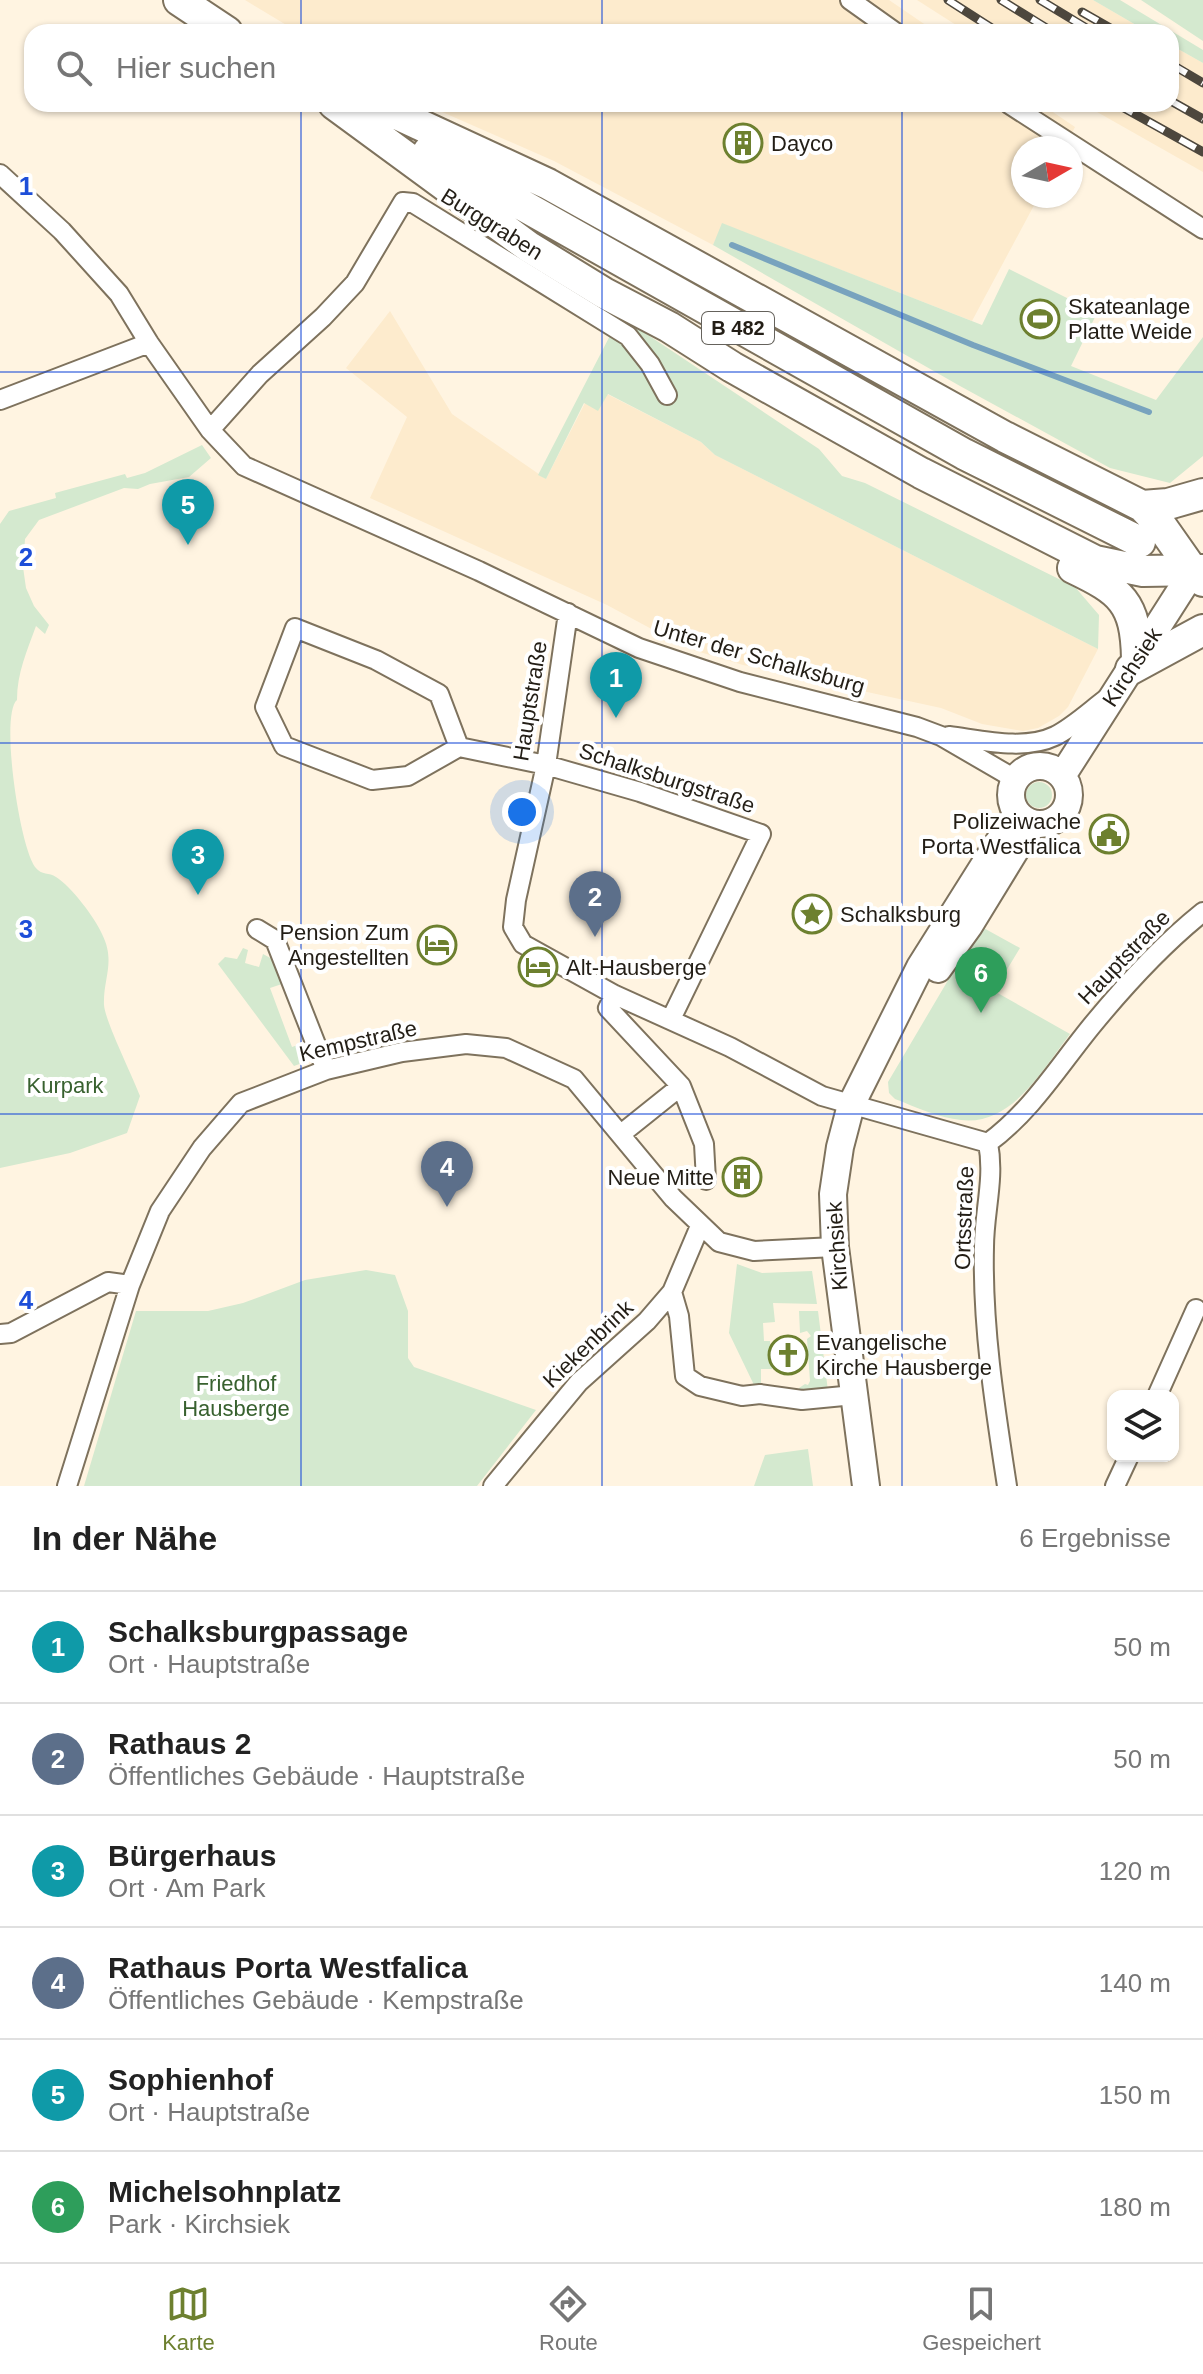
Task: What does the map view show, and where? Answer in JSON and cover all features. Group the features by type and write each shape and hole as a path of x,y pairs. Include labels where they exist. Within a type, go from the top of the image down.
{"main road":[{"path":"179,0 215,24"},
{"path":"345,112 529,247 801,406 994,511 1095,561 1112,566 1143,571 1201,570"},
{"name":"B 482","path":"356,112 964,454 1140,542"},
{"path":"392,112 548,184 1005,437 1142,506 1201,570"},
{"path":"1142,506 1168,504 1203,494"},
{"path":"994,511 1033,549 1094,578 1121,596 1134,627 1128,673"},
{"name":"Kirchsiek","path":"1062,776 1128,673 1201,570"},
{"path":"1128,673 1203,630"},
{"path":"1038,766 1047,767 1062,776 1069,794 1063,812 1049,822 1025,818 1011,796 1015,779 1021,772 1038,766"},
{"name":"Kirchsiek","path":"866,1486 835,1247 833,1194 840,1147 851,1105 920,967 1025,818"}],"street":[{"path":"850,0 884,24"},
{"path":"1021,112 1203,229"},
{"path":"0,174 62,231 119,294 210,430 244,466 568,613"},
{"name":"Burggraben","path":"210,430 260,374 323,317 355,283 403,202 413,203 628,336 650,364 667,395"},
{"path":"0,400 149,343"},
{"name":"Unter der Schalksburg","path":"568,613 639,648 685,665 941,736 1013,743 1058,735 1128,673"},
{"name":"Hauptstraße","path":"568,613 546,765 516,900 513,927 523,944 615,995 671,1019 822,1096 988,1143 1021,1116 1096,1021 1175,935 1203,912"},
{"path":"459,747 439,694 376,660 295,628 265,707 284,746 372,780 408,776 459,747 546,765"},
{"name":"Unter der Schalksburg","path":"941,736 1015,779"},
{"name":"Schalksburgstraße","path":"546,765 640,792 761,834 671,1019"},
{"path":"257,929 275,940 326,1070"},
{"path":"615,995 608,1008 681,1086 704,1144 706,1180"},
{"name":"Kempstraße","path":"67,1486 130,1285 160,1211 202,1148 241,1103 326,1070 402,1052 466,1044 506,1048 574,1079 673,1198 719,1242 754,1251 835,1247"},
{"path":"621,1134 681,1086"},
{"name":"Ortsstraße","path":"988,1143 991,1175 983,1248 987,1323 1007,1486"},
{"name":"Kiekenbrink","path":"493,1486 579,1382 647,1321 672,1292 700,1226"},
{"path":"0,1334 11,1333 108,1282 130,1285"},
{"path":"672,1292 679,1316 685,1376 700,1386 742,1396 760,1394 802,1400 854,1395"},
{"path":"1160,1390 1196,1309"},
{"path":"1115,1486 1126,1462"}],"shaded area":[{"path":"245,0 889,0 924,24 285,24"},
{"path":"917,0 1093,0 1134,24 954,24"},
{"path":"1179,50 1203,63 1203,172 1097,112 1179,112"},
{"path":"442,112 1053,112 1075,127 1070,136 1011,136 1011,208 1033,208 972,321 723,224 713,245 554,161"},
{"path":"390,311 452,414 546,479 585,403 607,394 701,442 715,455 1098,649 1068,707 1038,728 1023,731 982,724 941,708 743,665 660,640 659,633 607,605 370,498 407,417 346,368"}],"green space":[{"path":"1093,0 1120,0 1160,24 1134,24"},
{"path":"1141,0 1203,0 1203,41"},
{"path":"1179,36 1203,50 1203,63 1179,50"},
{"path":"722,223 982,325 1009,269 1097,313 1071,366 1156,400 1203,337 1203,456 1170,483 1110,468 713,245"},
{"path":"616,324 636,327 819,449 842,476 865,483 1075,587 1099,615 1098,649 715,455 701,442 608,394 598,411 584,403 546,479 538,475"},
{"name":"Kurpark","path":"202,445 211,458 189,477 138,489 124,488 39,520 25,539 23,567 26,588 34,606 49,625 45,634 36,626 23,662 17,700 12,710 11,753 23,833 35,867 69,887 102,934 109,962 104,1005 140,1096 127,1133 70,1153 0,1168 0,524 9,511 56,498 55,493 125,474 127,478 145,473"},
{"path":"1039,782 1048,786 1052,795 1048,804 1039,808 1030,804 1026,795 1030,786"},
{"path":"980,926 1020,948 994,991 1070,1034 1037,1078 1011,1105 996,1114 961,1120 936,1115 895,1099 889,1093 888,1082"},
{"path":"243,948 248,950 245,963 259,967 263,954 274,960 285,983 270,988 292,1047 306,1042 310,1054 305,1062 294,1066 218,964 225,957 237,959"},
{"path":"737,1264 762,1273 812,1271 817,1304 773,1303 775,1322 763,1323 764,1341 770,1341 772,1369 761,1369 761,1383 754,1385 729,1333"},
{"name":"Friedhof Hausberge","path":"366,1270 395,1275 408,1311 408,1358 414,1367 536,1410 477,1486 84,1486 136,1311 208,1311 243,1303 305,1280"},
{"path":"799,1311 818,1311 828,1391 799,1393 799,1388 810,1381 807,1339 811,1336 807,1331 800,1333"},
{"path":"808,1449 813,1486 754,1486 765,1455"}],"waterway":[{"path":"732,245 973,345 1149,412"}],"railway":[{"path":"948,0 986,24"},
{"path":"1001,0 1040,24"},
{"path":"1040,0 1080,24"},
{"path":"1082,12 1103,24"},
{"path":"1179,69 1203,83"},
{"path":"1179,106 1203,119"},
{"path":"1131,112 1203,152"}],"place":[{"name":"Dayco","path":"743,143"},
{"name":"Skateanlage Platte Weide","path":"1040,319"},
{"name":"Sophienhof","path":"188,545"},
{"name":"Schalksburgpassage","path":"616,718"},
{"name":"Polizeiwache Porta Westfalica","path":"1109,834"},
{"name":"Bürgerhaus","path":"198,895"},
{"name":"Schalksburg","path":"812,914"},
{"name":"Rathaus 2","path":"595,937"},
{"name":"Pension Zum Angestellten","path":"437,945"},
{"name":"Alt-Hausberge","path":"538,967"},
{"name":"Michelsohnplatz","path":"981,1013"},
{"name":"Neue Mitte","path":"742,1177"},
{"name":"Rathaus Porta Westfalica","path":"447,1207"},
{"name":"Evangelische Kirche Hausberge","path":"788,1355"}]}
